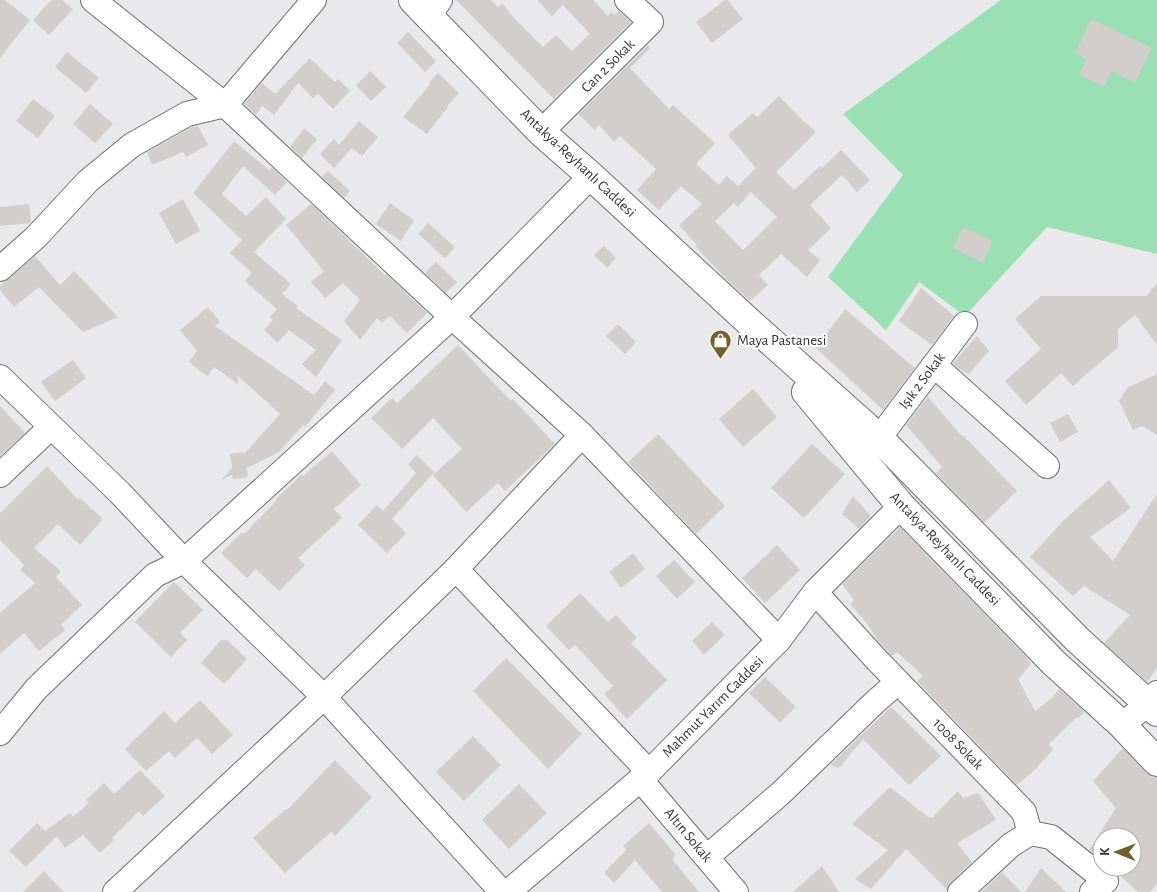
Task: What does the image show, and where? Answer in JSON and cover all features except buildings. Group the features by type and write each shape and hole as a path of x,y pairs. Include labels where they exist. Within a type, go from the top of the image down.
{"main road":[{"name":"Antakya-Reyhanlı Caddesi","path":"427,5 541,132 879,438 1078,640 1154,702"},
{"name":"Antakya-Reyhanlı Caddesi","path":"748,321 902,506 1054,663 1122,725 1157,762"}],"street":[{"path":"93,0 226,105 452,318 582,435 779,640"},
{"path":"0,269 36,237 88,181 132,145 187,114 226,105 314,0"},
{"name":"Can 2 Sokak","path":"541,132 651,22 627,0"},
{"path":"0,734 36,690 155,575 184,561 452,318 591,176"},
{"name":"Işık 2 Sokak","path":"879,438 964,324"},
{"path":"934,365 1048,466"},
{"path":"0,377 120,493 184,561 324,697 502,892"},
{"path":"0,475 51,427"},
{"path":"115,892 324,697 456,569 582,435"},
{"name":"Mahmut Yarım Caddesi","path":"508,892 644,775 779,640 815,592 902,506"},
{"name":"Altın Sokak","path":"456,569 644,775 736,892"},
{"name":"1008 Sokak","path":"815,592 848,630 1024,812 1030,833"},
{"path":"707,857 781,792 898,682"},
{"path":"1122,725 1154,702"},
{"path":"960,892 1011,845 1030,833 1051,837 1099,886"}],"green space":[{"path":"1001,0 1157,0 1157,254 1047,227 965,316 919,282 886,330 828,277 903,175 843,114"}],"place":[{"name":"Maya Pastanesi","path":"721,359"}]}
